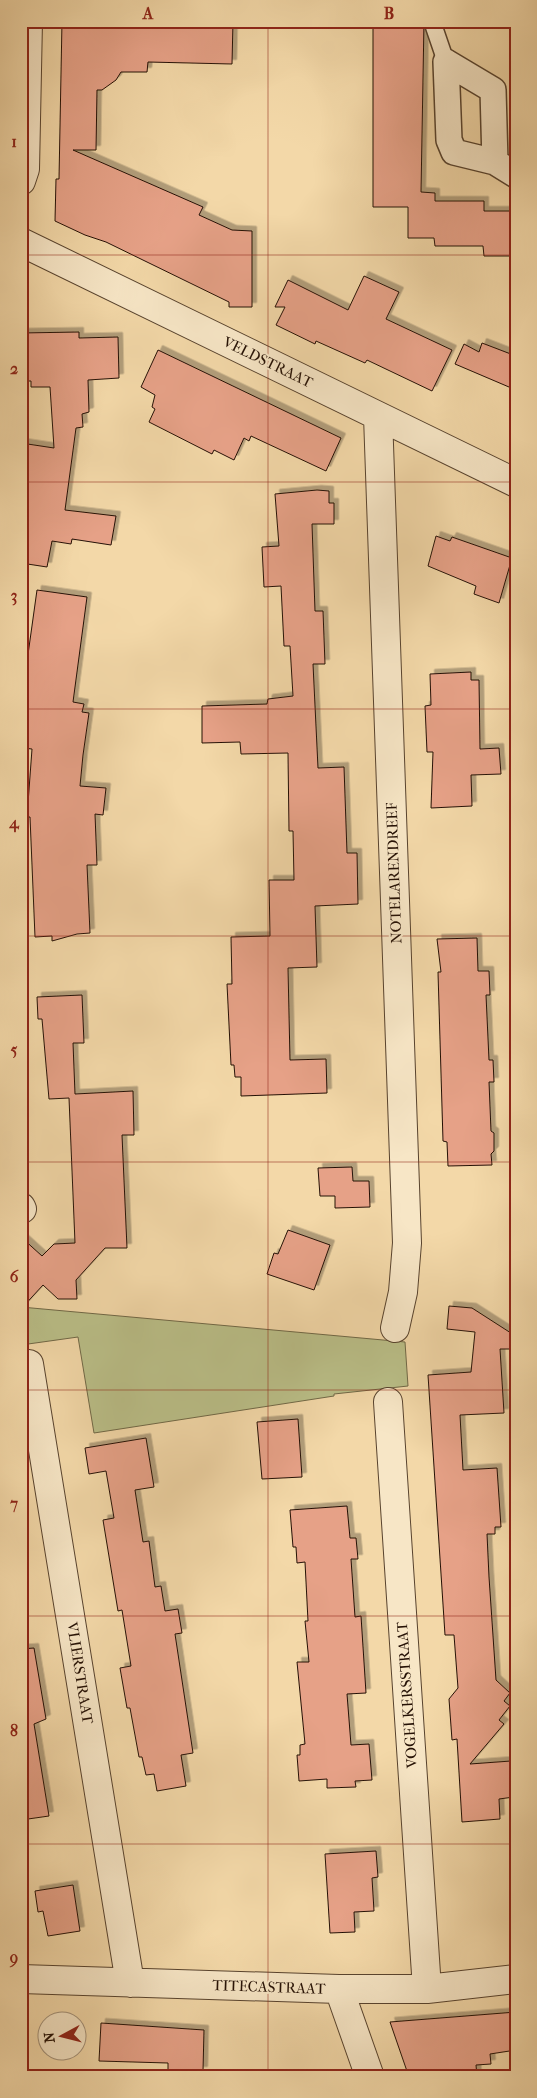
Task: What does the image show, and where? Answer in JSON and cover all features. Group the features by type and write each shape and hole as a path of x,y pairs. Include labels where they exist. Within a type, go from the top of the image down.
{"street":[{"path":"21,181 25,169 28,21"},
{"path":"446,62 494,90 495,162"},
{"path":"446,62 449,140 454,152 495,162 516,175"},
{"name":"VELDSTRAAT","path":"21,242 516,483"},
{"name":"NOTELARENDREEF","path":"378,416 407,1243 403,1292 395,1328"},
{"name":"VLIERSTRAAT","path":"29,1364 130,1983"},
{"name":"VOGELKERSSTRAAT","path":"388,1402 427,1989"},
{"name":"TITECASTRAAT","path":"21,1979 339,1989 427,1989 516,1979"},
{"path":"339,1989 370,2077"}],"lane":[{"path":"433,24 446,62"}],"green space":[{"path":"21,1307 405,1342 408,1386 334,1394 334,1396 94,1433 78,1337 21,1345"}],"building":[{"path":"62,21 233,21 232,64 148,62 147,72 121,72 116,80 102,90 97,90 96,150 73,150 203,207 199,215 232,230 252,231 252,307 229,307 229,302 106,242 85,235 55,221 56,179 59,179"},
{"path":"373,21 424,21 421,192 435,193 435,201 484,201 484,211 516,211 516,256 484,256 483,246 435,246 434,238 408,238 408,207 373,207"},
{"path":"364,276 399,292 386,319 452,350 432,391 367,360 365,363 316,341 315,344 276,325 285,307 275,307 288,280 348,310"},
{"path":"79,332 79,338 118,337 119,378 88,380 89,412 82,414 83,427 76,428 65,510 116,516 111,545 72,539 71,544 52,541 47,567 21,563 21,443 54,448 50,387 31,387 31,381 21,381 21,333"},
{"path":"482,343 516,356 516,390 455,364 464,344 479,352"},
{"path":"158,350 341,438 326,471 251,436 249,441 244,438 234,460 214,450 212,454 149,422 155,409 152,407 155,395 141,387"},
{"path":"317,490 329,491 329,503 334,503 334,524 312,524 315,611 323,611 325,664 313,664 318,768 344,767 347,853 357,853 358,904 315,906 317,967 288,968 290,1060 326,1059 327,1093 241,1096 241,1077 235,1077 234,1065 231,1065 227,984 232,984 231,937 270,936 269,880 294,880 293,831 289,831 288,753 241,754 240,742 202,743 202,706 267,704 268,699 293,696 290,646 284,646 281,586 264,587 262,547 279,546 275,494"},
{"path":"436,536 450,541 452,537 512,558 499,603 474,594 476,586 428,566"},
{"path":"37,590 87,597 73,702 84,704 82,712 89,713 80,786 106,788 103,815 95,814 97,865 87,865 90,933 77,934 52,941 52,936 35,937 30,817 27,817 32,749 23,748 28,714 21,713 21,683 24,683"},
{"path":"471,672 471,680 479,680 480,749 499,748 501,774 471,775 472,806 431,808 433,752 427,752 425,706 431,705 430,674"},
{"path":"477,938 478,971 489,971 490,995 486,995 489,1060 493,1060 494,1082 489,1082 491,1131 494,1133 494,1151 491,1154 492,1165 448,1166 447,1142 443,1141 438,972 441,972 437,939"},
{"path":"82,995 84,1043 73,1043 75,1094 133,1091 134,1135 122,1135 127,1248 105,1248 76,1280 77,1299 58,1299 43,1285 21,1309 21,1237 42,1256 54,1244 75,1243 69,1098 49,1099 42,1019 38,1019 37,997"},
{"path":"352,1167 353,1181 369,1181 370,1207 335,1208 335,1196 320,1196 318,1168"},
{"path":"288,1230 330,1245 314,1290 267,1274 274,1253 278,1254"},
{"path":"449,1306 472,1308 514,1335 511,1335 511,1349 500,1349 504,1413 460,1415 463,1470 497,1468 501,1527 495,1527 495,1534 487,1534 489,1577 496,1680 510,1693 504,1701 510,1706 499,1720 504,1724 470,1764 511,1761 514,1797 499,1799 500,1819 462,1822 457,1739 452,1740 449,1699 458,1688 454,1635 445,1635 428,1375 471,1372 475,1332 447,1329"},
{"path":"298,1419 302,1477 262,1479 257,1422"},
{"path":"146,1438 154,1487 135,1490 143,1542 149,1541 155,1587 161,1586 165,1611 178,1609 182,1633 175,1634 193,1753 181,1755 186,1786 157,1791 154,1774 146,1775 142,1757 139,1757 130,1708 127,1708 120,1668 131,1666 122,1610 118,1611 103,1520 114,1518 106,1471 89,1474 85,1448"},
{"path":"347,1506 350,1538 356,1538 358,1559 351,1559 355,1617 361,1616 366,1693 347,1694 351,1745 369,1744 372,1780 355,1781 356,1787 327,1788 327,1779 299,1781 297,1755 300,1755 300,1745 305,1744 297,1662 309,1662 305,1621 308,1621 305,1562 297,1563 296,1547 293,1547 290,1510"},
{"path":"34,1648 46,1719 34,1724 49,1816 21,1820 21,1649"},
{"path":"376,1851 378,1877 372,1878 374,1911 354,1912 355,1932 330,1933 325,1854"},
{"path":"73,1885 80,1931 48,1936 43,1911 38,1912 35,1891"},
{"path":"516,2012 516,2050 490,2054 491,2064 476,2065 477,2077 409,2077 390,2022"},
{"path":"101,2023 204,2030 203,2071 168,2071 168,2063 99,2061"}]}
